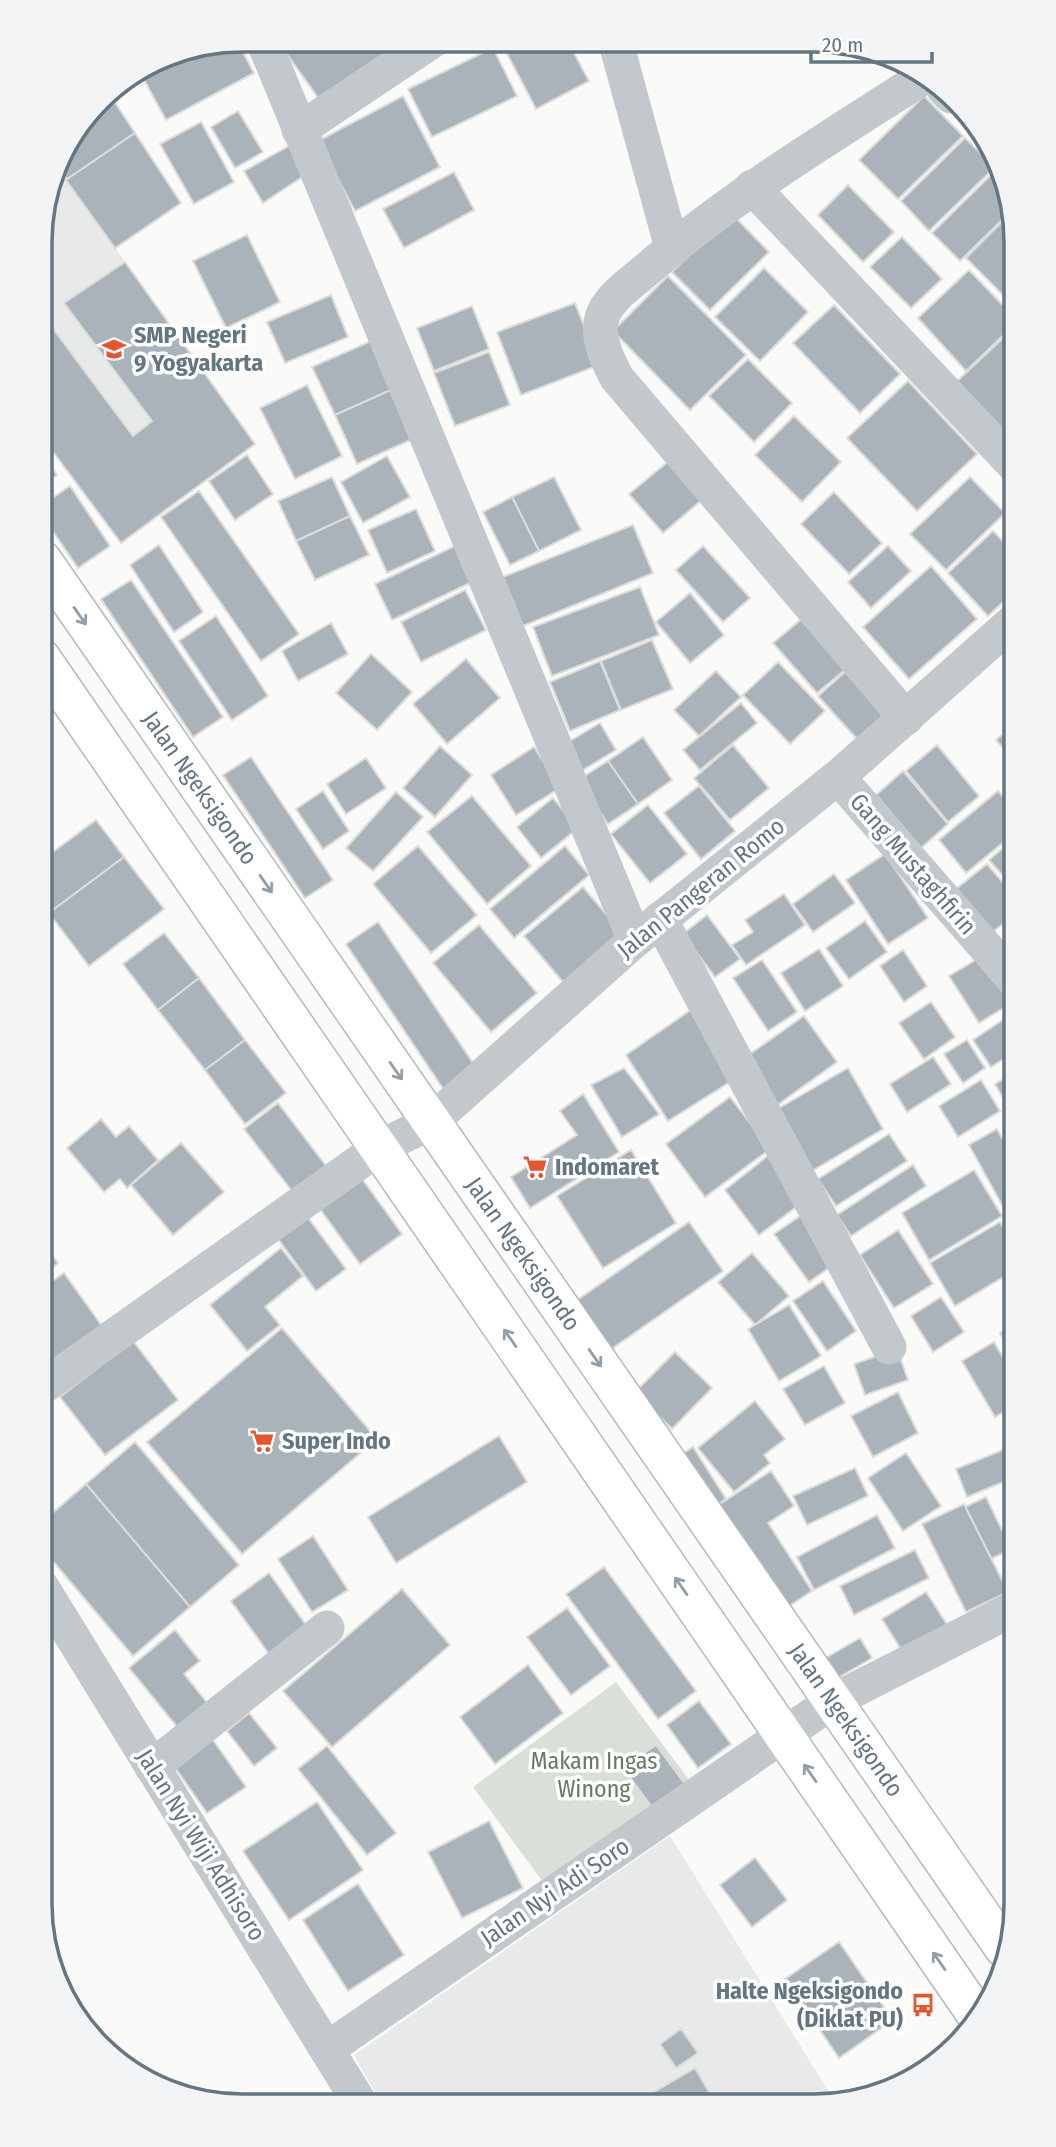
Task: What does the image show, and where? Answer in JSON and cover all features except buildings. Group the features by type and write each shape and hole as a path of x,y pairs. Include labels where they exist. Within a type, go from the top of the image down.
{"main road":[{"name":"Jalan Ngeksigondo","path":"53,576 1000,1942"},
{"path":"53,675 972,2008"}],"street":[{"path":"268,53 299,130 647,929 889,1347"},
{"path":"299,130 414,53"},
{"path":"619,53 672,248"},
{"path":"906,718 617,378 607,360 601,339 601,318 612,300 672,248 751,187 915,83"},
{"path":"751,187 1004,454"},
{"name":"Jalan Pangeran Romo","path":"53,1379 379,1148 431,1122 647,929 838,778 1004,630"},
{"name":"Gang Mustaghfirin","path":"838,778 1004,968"},
{"name":"Jalan Nyi Wiji Adhisoro","path":"53,1606 354,2094"},
{"name":"Jalan Nyi Adi Soro","path":"327,2049 833,1701 1003,1614"},
{"path":"152,1767 327,1628"}],"shaded area":[{"name":"SMP Negeri 9 Yogyakarta","path":"115,102 181,203 116,249 255,444 121,543 53,452 54,218 59,193 72,159 92,127"},
{"path":"670,1836 830,2093 376,2094 354,2055"}],"green space":[{"name":"Makam Ingas Winong","path":"616,1682 690,1781 546,1886 473,1787"}],"place":[{"name":"SMP Negeri 9 Yogyakarta","path":"114,349"},
{"name":"Indomaret","path":"535,1167"},
{"name":"Super Indo","path":"262,1441"},
{"name":"Halte Ngeksigondo (Diklat PU)","path":"923,2005"}]}
